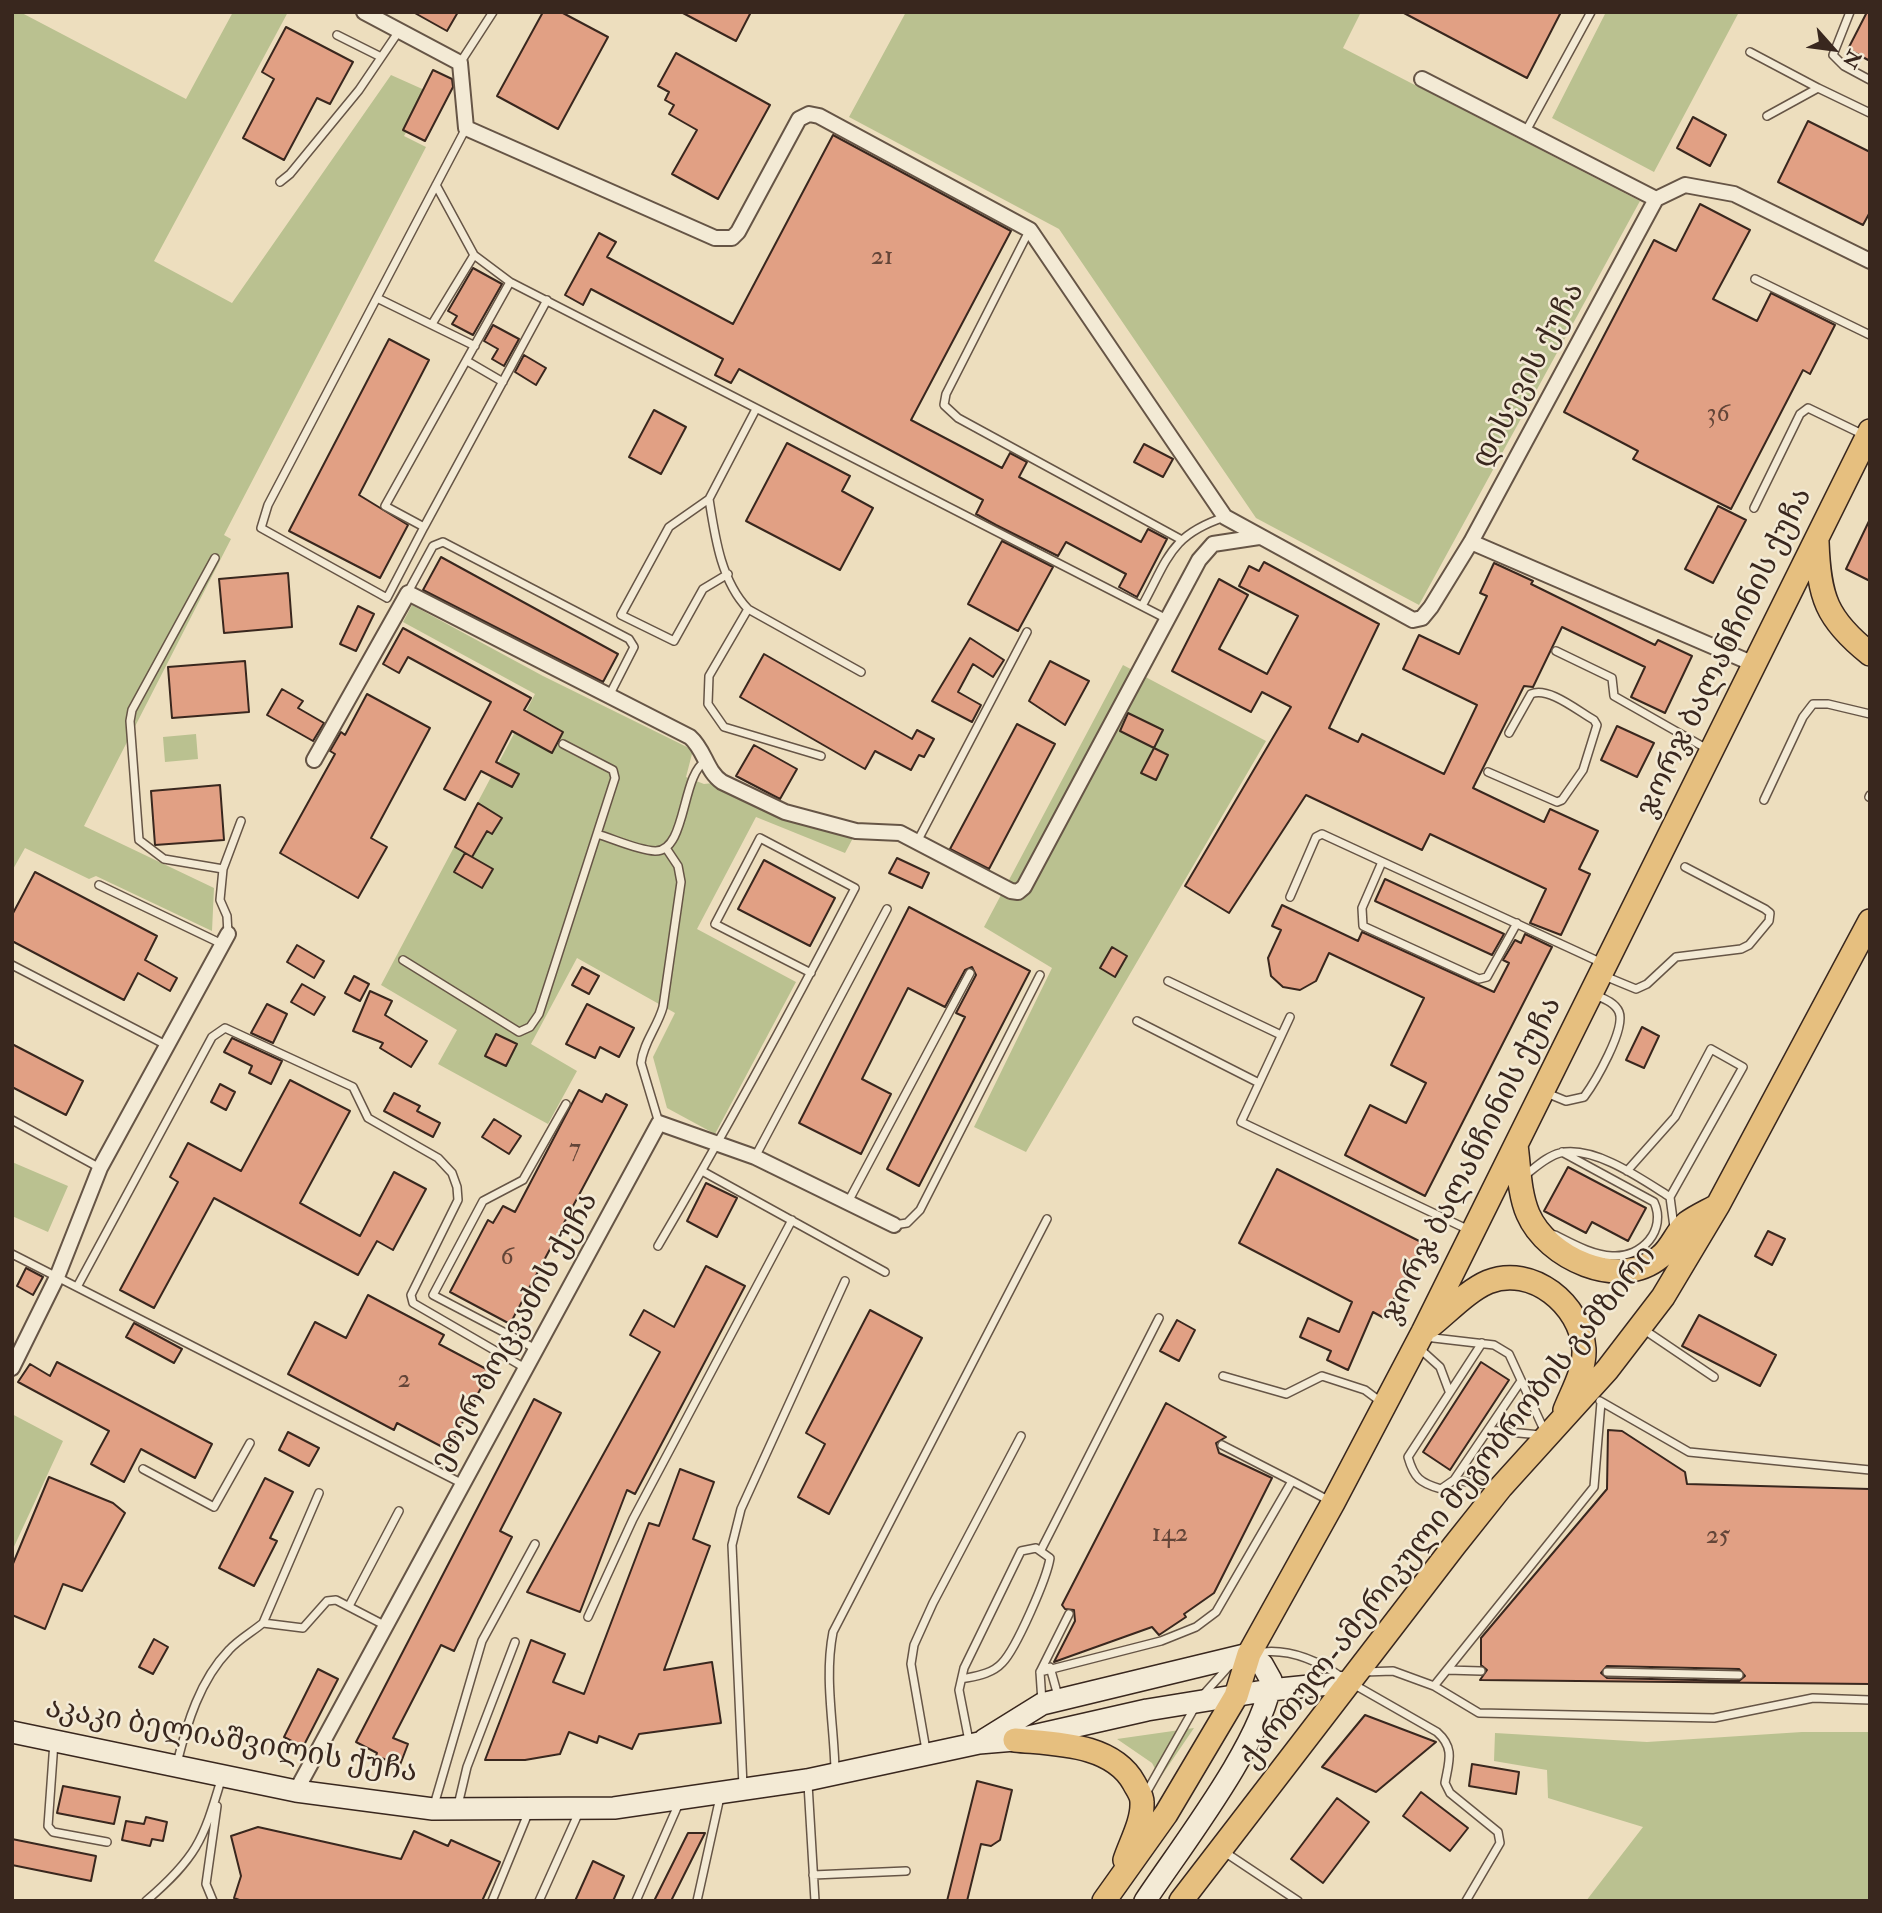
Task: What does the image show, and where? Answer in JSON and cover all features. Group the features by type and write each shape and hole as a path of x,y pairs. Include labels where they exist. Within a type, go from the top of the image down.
{"main road":[{"name":"ჯორჯ ბალანჩინის ქუჩა","path":"1110,1893 1166,1814 1236,1696 1249,1654 1334,1503 1420,1338 1713,752 1868,434"},
{"path":"1817,539 1818,582 1824,599 1847,634 1870,654"},
{"name":"ქართულ-ამერიკული მეგობრობის გამზირი","path":"1181,1901 1502,1487 1554,1427 1595,1397 1639,1326 1687,1260 1868,927"},
{"path":"1516,1144 1527,1213 1545,1239 1561,1251 1598,1270 1635,1269 1660,1258 1686,1224 1718,1205"},
{"path":"1420,1338 1490,1281 1528,1281 1550,1292 1576,1316 1584,1350 1582,1368 1554,1427"},
{"path":"1145,1901 1250,1737 1270,1690 1269,1671 1249,1654"},
{"name":"აკაკი ბელიაშვილის ქუჩა","path":"974,1744 1050,1702 1249,1654"},
{"name":"აკაკი ბელიაშვილის ქუჩა","path":"12,1732 296,1791 433,1809 580,1809 743,1791 974,1744 1015,1740 1198,1702 1353,1677"},
{"path":"1015,1740 1072,1746 1102,1756 1130,1776 1143,1799 1142,1813 1110,1893"}],"street":[{"path":"363,12 460,63 466,128 724,239 732,238 738,232 799,119 808,114 819,116 1030,230 1225,517 1259,537"},
{"path":"1422,79 1656,199 1685,185 1734,194 1870,261"},
{"name":"დისევის ქუჩა","path":"1259,537 1413,620 1422,618 1471,542 1656,199"},
{"path":"314,761 408,593 690,737 714,776 722,782 785,812 856,831 900,833 918,840 1011,891 1018,892 1024,887 1199,560 1213,544 1259,537"},
{"path":"1471,542 1756,665"},
{"path":"12,1368 57,1276 100,1168 225,939"},
{"path":"659,1123 755,1157 894,1226"},
{"name":"ეთერ ბოცვაძის ქუჩა","path":"296,1791 659,1123"}],"lane":[{"path":"460,63 493,12"},
{"path":"1525,132 1591,12"},
{"path":"1850,12 1833,55 1843,66 1870,80"},
{"path":"280,182 290,174 359,90 399,31"},
{"path":"337,35 381,57"},
{"path":"1750,51 1870,113"},
{"path":"1767,116 1818,88"},
{"path":"466,128 268,506 261,528 387,598 547,300"},
{"path":"436,185 474,255 510,282 1167,619"},
{"path":"1030,230 946,394 944,405 958,418 1180,539"},
{"path":"432,324 474,255"},
{"path":"1755,279 1870,335"},
{"path":"424,527 385,506 510,282"},
{"path":"377,298 475,346"},
{"path":"467,361 503,382"},
{"path":"1754,508 1800,414 1808,408 1868,434"},
{"path":"729,574 703,589 674,641 621,615 668,527 709,499 756,409"},
{"path":"709,499 716,546 729,574 734,595 748,609 861,672"},
{"path":"1142,606 1180,539 1197,526 1225,517"},
{"path":"408,593 433,546 443,542 629,639 634,647 610,696"},
{"path":"215,558 132,710 130,721 139,840 155,855 164,859 223,869"},
{"path":"748,609 709,676 708,704 724,727 821,756"},
{"path":"918,840 1027,632"},
{"path":"1556,651 1612,678 1614,696 1713,752"},
{"path":"1488,772 1557,802 1562,800 1583,770 1597,725 1594,720 1570,706 1537,691 1531,694 1509,733"},
{"path":"1764,800 1803,717 1812,705 1828,704 1870,714"},
{"path":"403,960 519,1032 530,1027 540,1014 615,778 613,770 563,744"},
{"path":"597,834 656,851 666,848 676,832 695,770 706,761"},
{"path":"99,885 225,939 227,916 220,900 223,869 242,821"},
{"path":"1290,897 1316,837 1322,835 1517,923 1600,978 1636,989 1647,984 1676,957 1741,949 1769,920 1770,914 1765,909 1685,867"},
{"path":"658,1246 717,1145 811,973 855,888 760,838 715,923 811,973"},
{"path":"659,1123 641,1063 642,1053 659,1021 663,1007 681,892 678,866 666,848"},
{"path":"1382,862 1362,908 1363,926 1479,979 1488,976 1517,923"},
{"path":"755,1157 887,909"},
{"path":"12,965 166,1045"},
{"path":"848,1202 970,973"},
{"path":"894,1226 907,1223 920,1210 1040,975"},
{"path":"1543,1091 1566,1101 1584,1097 1620,1030 1619,1011 1600,978"},
{"path":"1168,981 1281,1035"},
{"path":"1290,1017 1241,1122 1473,1231"},
{"path":"1137,1021 1259,1083"},
{"path":"77,1287 212,1037 225,1028 353,1087 368,1118 438,1158 452,1173 458,1200 411,1296 412,1303 525,1368"},
{"path":"1627,1171 1675,1117 1711,1049 1743,1067 1670,1198"},
{"path":"536,1349 433,1295 483,1200 523,1180 566,1104"},
{"path":"12,1120 100,1168"},
{"path":"1527,1213 1556,1235 1598,1254 1615,1257 1629,1254 1655,1235 1659,1224 1654,1202 1562,1152"},
{"path":"1521,1178 1562,1152 1601,1159 1627,1171 1670,1198 1674,1211 1674,1241"},
{"path":"702,1171 885,1272"},
{"path":"835,1774 834,1730 829,1692 829,1651 833,1632 1048,1219"},
{"path":"588,1617 633,1519 792,1220"},
{"path":"12,1254 463,1484"},
{"path":"743,1791 732,1545 741,1509 845,1282"},
{"path":"1041,1550 1158,1318"},
{"path":"1639,1326 1714,1377"},
{"path":"1420,1338 1494,1345 1509,1354 1517,1365 1521,1381 1554,1427"},
{"path":"1420,1338 1440,1367 1449,1391"},
{"path":"1482,1343 1408,1457 1413,1474 1422,1484 1441,1489 1454,1480 1521,1381"},
{"path":"1223,1376 1286,1394 1322,1376 1365,1390 1385,1404"},
{"path":"1434,1686 1594,1486 1595,1397 1689,1452 1870,1470"},
{"path":"1489,1430 1554,1427"},
{"path":"927,1754 911,1664 914,1645 933,1603 1021,1436"},
{"path":"143,1469 214,1507 250,1443"},
{"path":"1222,1445 1334,1503"},
{"path":"1454,1480 1502,1487"},
{"path":"1040,1672 1161,1641 1196,1627 1216,1612 1292,1481"},
{"path":"176,1767 194,1706 214,1670 229,1650 263,1623 319,1493"},
{"path":"349,1606 400,1511"},
{"path":"433,1809 482,1641 535,1544"},
{"path":"962,1679 989,1672 1003,1662 1048,1576 1050,1558 1041,1550 1036,1548 1021,1551 962,1679 959,1690 974,1744"},
{"path":"263,1623 303,1629 327,1601 336,1600 386,1626"},
{"path":"1050,1702 1040,1672 1069,1614"},
{"path":"457,1810 467,1767 515,1642"},
{"path":"1143,1799 1198,1702 1221,1673 1249,1654 1271,1650 1293,1654 1353,1677 1448,1742 1451,1753 1445,1783 1450,1793 1497,1832 1500,1843 1466,1901"},
{"path":"1046,1660 1052,1670 1050,1702"},
{"path":"1447,1670 1481,1671"},
{"path":"1353,1677 1393,1671 1434,1686 1479,1713 1714,1718 1813,1698 1870,1700"},
{"path":"1607,1672 1739,1675"},
{"path":"54,1741 48,1826 53,1832 107,1842"},
{"path":"146,1901 182,1871 206,1832 221,1777"},
{"path":"213,1901 206,1884 221,1777"},
{"path":"807,1780 814,1901"},
{"path":"697,1901 721,1793"},
{"path":"636,1901 681,1799"},
{"path":"539,1901 580,1809"},
{"path":"492,1901 529,1810"},
{"path":"1221,1849 1298,1901"},
{"path":"813,1875 906,1871"}],"green space":[{"path":"12,12 20,12 186,99 233,12 288,12 154,261 232,303 391,75 429,92 404,136 426,147 224,535 231,539 84,826 214,888 212,931 96,876 89,879 25,848 12,871"},
{"path":"906,12 1361,12 1343,48 1640,201 1419,605 1256,518 1059,229 849,117"},
{"path":"1606,12 1739,12 1654,172 1552,118"},
{"path":"412,605 543,676 693,750 686,777 704,784 713,783 780,818 853,838 845,853 756,817 697,929 796,982 715,1134 667,1108 653,1057 675,1013 577,958 531,1044 577,1071 548,1124 438,1064 457,1030 381,985 535,694 403,622"},
{"path":"1123,665 1266,741 1026,1152 974,1127 1052,968 984,927"},
{"path":"196,734 198,759 165,762 163,737"},
{"path":"12,1162 68,1186 48,1232 12,1216"},
{"path":"12,1414 63,1441 12,1551"},
{"path":"1194,1728 1160,1778 1152,1763 1117,1739"},
{"path":"1802,1732 1870,1732 1870,1901 1586,1901 1643,1827 1548,1798 1547,1770 1494,1761 1495,1733 1647,1742"}],"building":[{"path":"413,12 458,12 447,31"},
{"path":"543,12 561,12 608,37 558,129 497,96"},
{"path":"681,12 751,12 736,41"},
{"path":"1402,12 1561,12 1527,78"},
{"path":"1867,12 1870,12 1870,61 1848,49"},
{"path":"286,27 353,62 330,104 317,98 284,160 243,138 274,79 262,72"},
{"path":"676,53 770,105 718,199 672,174 697,130 669,114 674,105 665,100 669,92 658,86"},
{"path":"433,70 452,79 453,87 425,141 403,130"},
{"path":"1693,117 1726,135 1710,166 1677,148"},
{"path":"1808,121 1870,152 1870,212 1863,225 1778,182"},
{"path":"833,135 1011,231 911,420 1002,468 1010,453 1027,462 1019,477 1141,542 1148,529 1167,539 1137,597 1119,587 1126,574 1066,542 1058,556 996,525 976,514 983,500 739,369 731,383 715,375 723,359 591,289 583,305 565,295 599,233 616,242 607,257 733,324"},
{"path":"1700,204 1750,230 1713,299 1757,321 1771,293 1835,325 1810,374 1803,370 1731,509 1633,459 1638,451 1564,412 1654,240 1676,251"},
{"path":"473,268 502,284 473,335 452,324 457,316 448,311"},
{"path":"493,325 519,339 504,366 492,359 498,349 484,341"},
{"path":"389,339 429,360 359,495 408,525 380,578 289,531"},
{"path":"524,355 546,368 536,385 515,372"},
{"path":"654,410 686,427 661,474 629,457"},
{"path":"787,443 850,476 842,491 873,508 840,570 746,521"},
{"path":"1144,444 1173,459 1163,477 1134,462"},
{"path":"1718,506 1746,520 1713,583 1685,569"},
{"path":"1870,519 1870,581 1846,569"},
{"path":"1002,541 1053,567 1018,631 968,604"},
{"path":"441,557 618,654 603,682 423,590"},
{"path":"1264,562 1379,624 1329,728 1358,742 1362,734 1444,774 1477,705 1403,669 1419,635 1459,654 1487,596 1480,593 1494,563 1655,645 1658,640 1692,656 1665,713 1631,697 1645,667 1562,627 1533,687 1524,686 1473,788 1544,822 1550,809 1598,831 1579,869 1590,874 1561,935 1530,923 1546,889 1430,834 1422,850 1306,795 1229,913 1185,886 1291,707 1262,692 1251,712 1172,671 1219,579 1248,595 1219,649 1267,674 1298,616 1239,586 1249,566 1259,571"},
{"path":"288,573 292,627 224,633 219,579"},
{"path":"358,606 374,614 356,651 340,644"},
{"path":"403,628 531,698 524,710 563,732 552,753 512,731 496,762 519,774 512,787 481,771 465,800 444,789 491,702 408,657 399,673 383,664"},
{"path":"970,638 1004,660 993,677 973,664 958,692 981,705 972,722 932,701"},
{"path":"764,654 912,739 917,730 934,739 924,757 919,755 911,770 875,751 865,769 740,697"},
{"path":"245,661 249,712 172,718 168,667"},
{"path":"1050,661 1089,681 1065,725 1029,701"},
{"path":"282,689 303,701 298,708 324,723 313,741 267,715"},
{"path":"367,694 430,728 371,838 387,847 358,898 280,853 335,754 330,751 341,732 345,735"},
{"path":"1128,713 1163,730 1154,748 1120,731"},
{"path":"1017,724 1055,744 989,869 950,849"},
{"path":"1617,726 1654,743 1637,777 1601,760"},
{"path":"754,745 797,769 780,799 736,776"},
{"path":"1154,748 1168,755 1156,780 1141,773"},
{"path":"220,785 224,840 155,845 151,791"},
{"path":"478,803 502,818 492,834 487,831 472,857 455,847"},
{"path":"465,853 493,869 482,888 454,872"},
{"path":"897,858 929,873 922,888 889,873"},
{"path":"764,860 835,898 810,946 738,909"},
{"path":"35,872 157,936 145,960 177,978 170,991 138,973 124,1000 12,941 12,915"},
{"path":"1385,879 1504,934 1492,955 1375,901"},
{"path":"1282,905 1358,941 1362,932 1494,992 1509,963 1503,960 1515,940 1521,943 1525,934 1552,947 1425,1196 1345,1155 1370,1105 1406,1123 1426,1083 1391,1065 1424,998 1329,953 1316,981 1300,990 1283,987 1271,976 1268,958 1281,930 1272,926"},
{"path":"909,907 1030,971 919,1186 887,1169 965,1017 956,1013 976,975 972,967 965,970 945,1007 908,988 862,1079 891,1094 861,1154 799,1123"},
{"path":"297,945 324,961 314,978 287,962"},
{"path":"1112,947 1127,956 1115,977 1100,968"},
{"path":"582,967 599,976 589,994 572,985"},
{"path":"354,976 369,984 360,1001 345,993"},
{"path":"302,984 325,997 314,1015 291,1002"},
{"path":"370,991 392,1001 385,1015 427,1041 411,1067 380,1048 383,1043 353,1031"},
{"path":"267,1004 287,1014 273,1043 251,1033"},
{"path":"587,1004 634,1028 619,1057 600,1047 595,1058 566,1044"},
{"path":"1642,1027 1659,1036 1644,1068 1626,1060"},
{"path":"496,1034 517,1044 506,1066 485,1056"},
{"path":"232,1038 282,1061 271,1084 249,1073 252,1066 224,1052"},
{"path":"12,1044 83,1081 66,1115 12,1087"},
{"path":"290,1080 350,1111 300,1203 360,1236 394,1172 426,1189 393,1250 377,1241 358,1275 214,1198 154,1308 120,1290 178,1182 170,1177 188,1143 241,1171"},
{"path":"220,1084 235,1092 226,1110 211,1102"},
{"path":"579,1090 602,1102 606,1094 627,1105 510,1324 450,1292 488,1220 493,1223 503,1206 515,1212"},
{"path":"394,1093 420,1106 417,1111 440,1123 433,1137 384,1111"},
{"path":"494,1119 521,1136 509,1154 482,1137"},
{"path":"1568,1167 1646,1208 1628,1241 1592,1222 1586,1233 1544,1211"},
{"path":"1277,1169 1423,1243 1384,1318 1373,1312 1348,1370 1327,1360 1331,1351 1300,1337 1308,1318 1339,1332 1352,1302 1239,1243"},
{"path":"706,1183 737,1198 717,1237 687,1221"},
{"path":"1768,1231 1785,1239 1772,1265 1755,1256"},
{"path":"706,1266 745,1286 635,1494 627,1490 580,1612 527,1592 660,1352 630,1335 644,1310 674,1327"},
{"path":"26,1268 43,1277 33,1295 17,1286"},
{"path":"368,1295 444,1335 439,1344 490,1371 448,1450 397,1423 394,1430 288,1374 315,1322 346,1338"},
{"path":"870,1310 922,1338 829,1514 798,1497 825,1444 806,1433"},
{"path":"1699,1315 1776,1355 1760,1386 1682,1346"},
{"path":"1177,1320 1195,1330 1179,1361 1160,1351"},
{"path":"134,1323 182,1349 174,1363 126,1337"},
{"path":"57,1362 212,1444 195,1478 141,1449 124,1482 91,1464 109,1431 18,1382 30,1364 50,1376"},
{"path":"1481,1362 1509,1380 1450,1470 1423,1452"},
{"path":"534,1399 561,1413 500,1531 512,1537 454,1651 441,1645 393,1738 408,1744 400,1765 376,1756 377,1753 356,1742"},
{"path":"1166,1403 1226,1437 1216,1443 1219,1453 1272,1478 1214,1593 1184,1614 1186,1617 1159,1635 1152,1627 1054,1662 1075,1621 1074,1610 1065,1609 1062,1605"},
{"path":"1608,1430 1622,1431 1685,1472 1687,1484 1870,1489 1870,1684 1480,1680 1487,1670 1481,1665 1481,1638 1607,1489","holes":["1607,1666 1739,1669 1745,1676 1739,1681 1607,1678 1601,1673"]},
{"path":"288,1432 319,1448 309,1466 279,1450"},
{"path":"680,1469 714,1482 693,1539 710,1546 664,1670 712,1662 721,1723 639,1734 632,1749 599,1736 597,1743 569,1732 560,1754 525,1760 485,1760 531,1640 565,1654 553,1682 584,1694 649,1523 659,1526"},
{"path":"49,1477 113,1503 125,1513 82,1591 63,1584 45,1629 12,1615 12,1566"},
{"path":"265,1478 293,1492 270,1538 277,1541 254,1586 219,1568"},
{"path":"154,1639 168,1647 153,1674 139,1667"},
{"path":"318,1669 338,1679 303,1747 284,1737"},
{"path":"1365,1715 1436,1742 1376,1792 1322,1767"},
{"path":"1472,1764 1519,1772 1516,1794 1469,1786"},
{"path":"977,1781 1012,1790 1000,1840 991,1846 981,1844 967,1901 947,1901"},
{"path":"63,1786 120,1797 114,1824 57,1813"},
{"path":"1421,1792 1468,1828 1450,1851 1403,1816"},
{"path":"1337,1798 1369,1822 1323,1883 1291,1859"},
{"path":"146,1817 167,1822 163,1841 152,1839 150,1846 122,1840 126,1821 144,1824"},
{"path":"258,1827 401,1859 414,1831 448,1846 451,1840 500,1862 482,1901 242,1901 234,1898 241,1876 231,1836"},
{"path":"688,1833 705,1833 671,1901 654,1901"},
{"path":"12,1839 96,1856 91,1881 12,1865"},
{"path":"593,1861 624,1876 613,1901 575,1901"}]}
